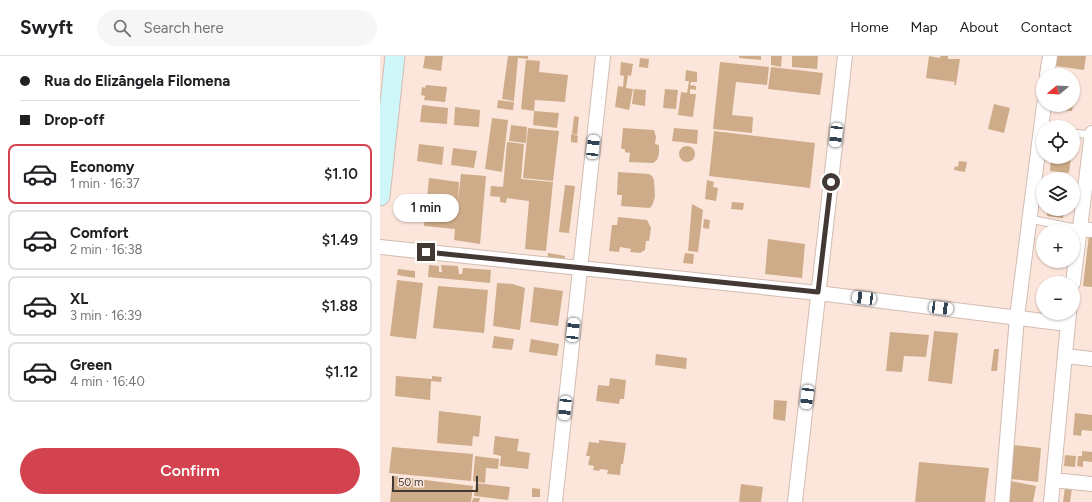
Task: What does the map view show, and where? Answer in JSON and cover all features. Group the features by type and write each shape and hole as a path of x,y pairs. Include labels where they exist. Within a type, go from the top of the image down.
{"main road":[{"path":"380,79 382,56"},
{"path":"380,196 395,56"}],"street":[{"path":"555,502 603,56"},
{"path":"795,502 845,56"},
{"path":"1048,68 1050,56"},
{"path":"1080,186 1092,134"},
{"path":"1002,502 1017,318 1030,219 1036,196"},
{"path":"1075,276 1086,229 1080,204"},
{"path":"380,247 818,292 1017,318 1036,318"},
{"path":"1051,502 1068,320"},
{"path":"1065,356 1092,359"},
{"path":"1054,480 1092,484"}],"lane":[{"path":"1080,133 1092,134"},
{"path":"1030,219 1086,229"}],"building":[{"path":"425,56 443,56 441,71 423,68"},
{"path":"508,56 528,56 528,59 518,58 514,101 502,99"},
{"path":"739,56 761,56 761,60 739,58"},
{"path":"771,56 782,56 781,67 771,65"},
{"path":"792,56 818,56 817,69 792,67"},
{"path":"929,56 940,58 940,56 948,56 948,59 960,59 956,85 954,85 955,82 926,78"},
{"path":"1057,56 1086,56 1084,70 1080,69 1080,68 1056,66"},
{"path":"640,58 649,59 648,68 639,67"},
{"path":"526,60 540,61 539,72 568,75 565,102 535,100 534,111 521,109"},
{"path":"621,62 633,64 631,76 628,75 626,88 633,89 629,110 615,107 618,86 623,87 624,76 620,75"},
{"path":"720,62 769,67 767,85 736,82 732,115 753,117 752,133 713,129"},
{"path":"771,67 823,73 820,95 768,89"},
{"path":"686,70 697,72 697,82 691,82 690,85 696,86 696,90 690,89 690,94 696,94 693,117 678,115 681,92 687,93 689,81 685,81"},
{"path":"426,85 447,87 445,102 424,100 425,96 421,95 422,87 425,88"},
{"path":"634,89 646,90 645,106 632,104"},
{"path":"665,89 678,90 676,109 663,108"},
{"path":"498,100 514,102 513,110 497,108"},
{"path":"994,104 1010,108 1004,133 988,129"},
{"path":"422,105 448,108 447,124 420,122"},
{"path":"455,107 480,110 479,127 454,125"},
{"path":"534,111 559,113 557,128 533,125"},
{"path":"574,116 579,117 577,135 572,134"},
{"path":"492,118 508,120 502,172 485,169"},
{"path":"511,125 527,127 526,143 509,141"},
{"path":"528,128 559,131 553,181 523,178"},
{"path":"623,128 654,130 656,137 655,144 659,145 657,160 653,163 629,162 630,153 625,152 625,149 621,149"},
{"path":"674,128 698,130 697,144 672,141"},
{"path":"714,131 815,143 810,188 709,176"},
{"path":"571,134 578,136 577,143 571,142"},
{"path":"507,142 524,144 521,179 553,182 546,251 525,249 529,201 507,198 506,203 500,202 500,197 490,196 491,186 503,187"},
{"path":"419,144 444,147 442,165 417,161"},
{"path":"687,146 694,151 695,154 690,161 687,162 680,157 679,154 684,147"},
{"path":"453,148 477,151 474,168 451,165"},
{"path":"959,161 967,162 965,172 954,170 955,166 958,167"},
{"path":"1050,164 1070,164 1069,172 1050,171"},
{"path":"618,172 649,174 652,176 654,180 655,197 652,206 649,208 621,206 622,195 617,195"},
{"path":"461,174 486,176 480,244 454,240 455,229 424,226 429,178 459,182 458,201"},
{"path":"707,180 714,182 713,187 718,188 716,201 705,199"},
{"path":"565,185 575,186 569,233 559,232"},
{"path":"732,202 744,203 743,210 731,209"},
{"path":"692,204 703,210 698,252 688,251"},
{"path":"1047,216 1063,216 1063,218"},
{"path":"618,217 647,220 651,228 649,241 646,241 645,250 640,253 630,252 631,249 620,247 619,252 609,251 612,225 617,225"},
{"path":"704,219 710,220 709,229 703,228"},
{"path":"1089,235 1092,235 1092,287 1083,286"},
{"path":"768,239 805,244 802,278 765,274"},
{"path":"548,253 565,256 564,262 547,260"},
{"path":"685,253 694,254 693,264 683,263"},
{"path":"429,265 439,266 439,272 442,272 441,265 458,266 459,274 462,274 463,268 491,270 490,283 428,277"},
{"path":"398,269 415,271 415,278 397,275"},
{"path":"397,280 423,283 416,339 390,336"},
{"path":"497,283 513,284 525,288 520,330 493,326"},
{"path":"438,286 488,290 484,333 433,328"},
{"path":"534,287 563,291 558,326 530,322"},
{"path":"934,331 958,333 952,384 928,381"},
{"path":"890,332 929,335 926,357 904,356 902,372 886,371"},
{"path":"494,336 514,339 512,350 492,348"},
{"path":"531,339 559,344 557,356 529,352"},
{"path":"994,349 999,349 997,371 991,371"},
{"path":"656,354 687,358 686,369 655,365"},
{"path":"396,376 432,379 432,376 442,377 441,382 431,381 430,400 395,396"},
{"path":"610,378 626,380 624,399 620,399 619,404 596,401 598,385 609,386"},
{"path":"774,400 787,401 785,421 773,419"},
{"path":"439,411 481,416 479,437 473,436 472,446 437,443"},
{"path":"1075,413 1092,415 1092,431 1082,430 1081,436 1073,435"},
{"path":"495,436 519,439 517,451 530,453 528,469 500,466 501,456 493,454"},
{"path":"599,440 626,443 620,475 607,474 608,470 593,470 594,466 588,465 590,456 586,456 589,442 599,443"},
{"path":"1014,445 1041,448 1038,482 1011,479"},
{"path":"392,447 473,454 471,481 389,473"},
{"path":"1082,451 1092,452 1092,462 1083,461 1083,467 1077,466 1078,456 1082,456"},
{"path":"1065,455 1076,456 1075,467 1064,466"},
{"path":"475,456 499,459 498,469 486,468 485,483 473,481"},
{"path":"919,462 989,468 985,502 915,502"},
{"path":"393,476 473,486 471,502 390,502"},
{"path":"1011,481 1036,486 1033,502 1007,502"},
{"path":"476,483 510,487 508,500 474,496"},
{"path":"741,484 763,487 761,502 739,502"},
{"path":"1065,487 1072,488 1070,502 1063,502"},
{"path":"532,488 540,489 540,497 532,497"},
{"path":"473,498 480,498 479,502 472,502"}],"route":[{"path":"426,252 818,292 831,182"}]}
